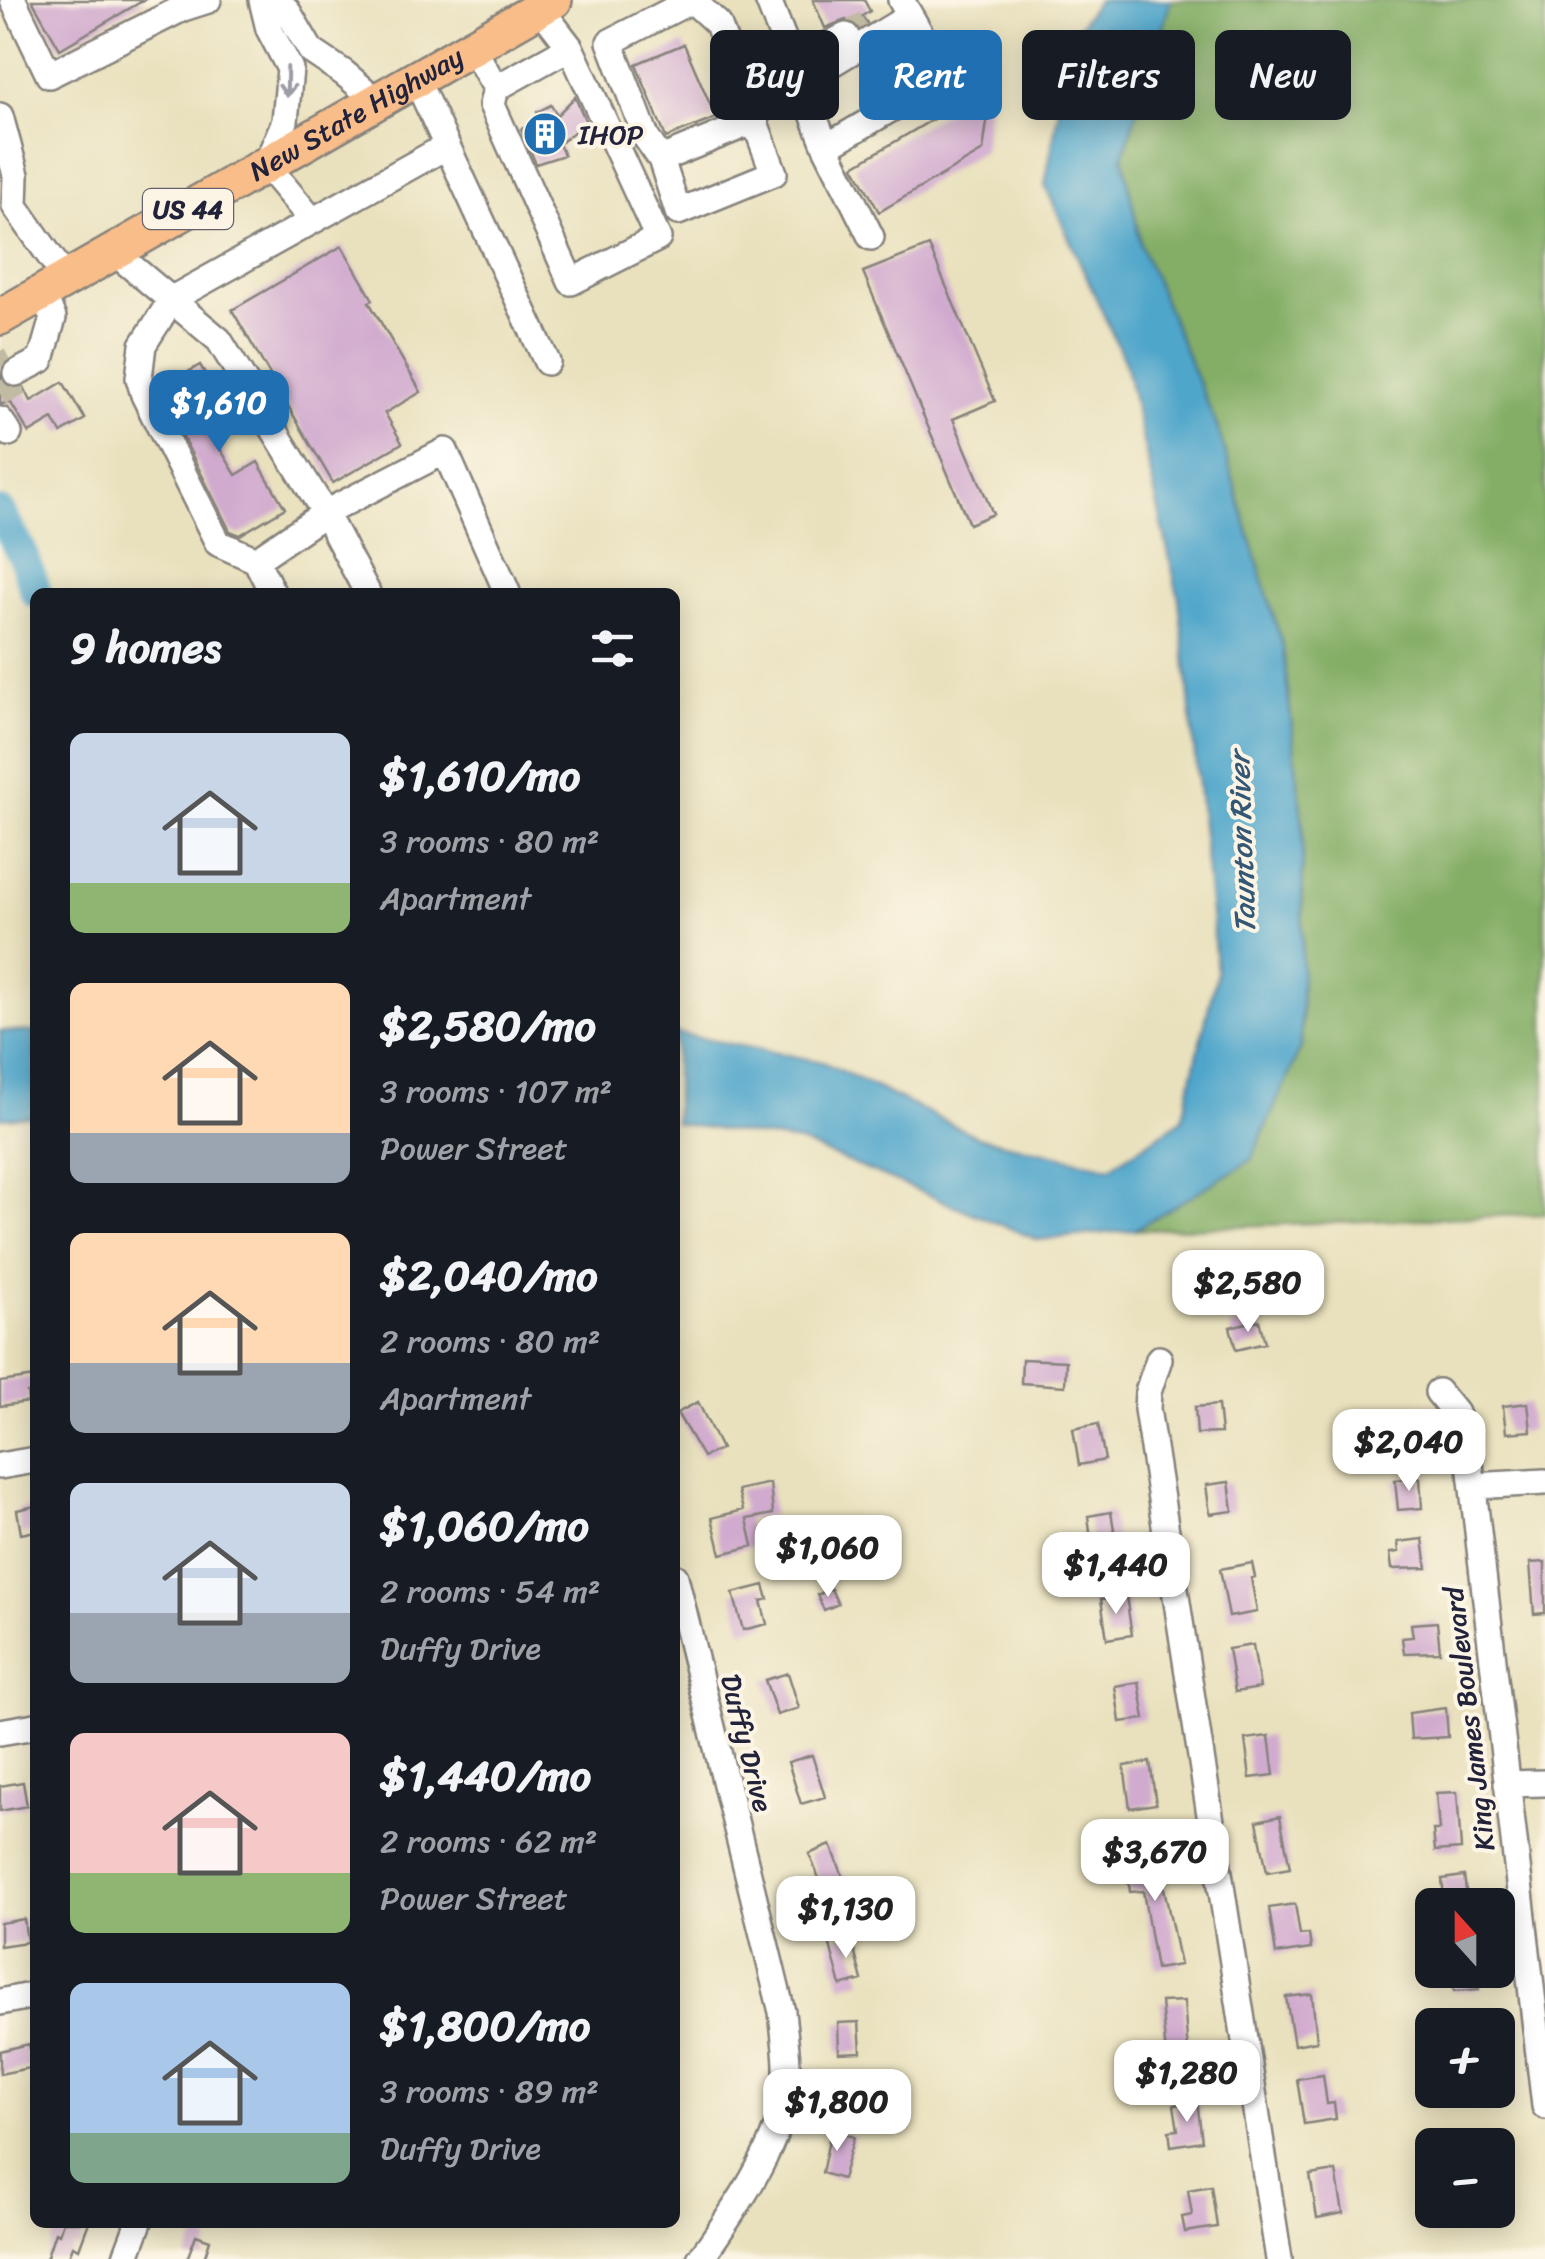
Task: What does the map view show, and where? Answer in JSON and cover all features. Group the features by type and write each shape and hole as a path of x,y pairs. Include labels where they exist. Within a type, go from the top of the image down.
{"highway":[{"name":"New State Highway","path":"0,317 547,4"}],"street":[{"path":"13,0 49,75 183,8 208,0"},
{"path":"262,0 269,29 290,69 285,120 266,165 312,220"},
{"path":"276,0 287,10 311,51 344,72 377,101"},
{"path":"692,0 718,24 774,173 678,212 661,159 647,139 610,42 692,0"},
{"path":"768,0 780,30"},
{"path":"472,47 496,88 492,105 571,282 658,238 547,4"},
{"path":"839,46 904,5"},
{"path":"839,41 904,5"},
{"path":"826,146 945,77 904,5"},
{"path":"496,88 570,47"},
{"path":"416,79 547,362"},
{"path":"0,116 16,175 7,205 54,286 53,318 41,360 16,372"},
{"path":"816,120 871,236"},
{"path":"661,159 754,121"},
{"path":"270,588 256,560 218,543 144,395 139,378 143,345 172,299 447,146"},
{"path":"114,252 219,340 325,513 365,588"},
{"path":"256,560 325,513 445,451 505,588"},
{"path":"1159,1358 1147,1409 1279,2259"},
{"name":"King James Boulevard","path":"1438,1392 1448,1400 1464,1431 1545,2106"},
{"path":"0,1466 30,1461"},
{"path":"1472,1486 1545,1482"},
{"name":"Duffy Drive","path":"680,1597 782,2012 787,2070 785,2097 768,2145 742,2196 700,2259"},
{"path":"0,1732 30,1727"},
{"path":"1507,1784 1545,1782"},
{"path":"0,2002 30,1997"},
{"path":"126,2259 137,2228"}],"green space":[{"path":"1171,0 1545,0 1545,1214 1134,1230 1251,1160 1301,1047 1303,827 1283,648 1218,429 1141,247 1123,156 1134,120 1195,120 1195,30 1162,30"}],"water":[{"path":"1098,0 1171,0 1162,30 1076,30"},
{"name":"Taunton River","path":"1057,120 1134,120 1123,156 1141,247 1218,429 1283,648 1303,827 1301,1047 1251,1160 1134,1230 1038,1240 799,1142 680,1124 680,1034 823,1062 978,1137 1110,1167 1182,1120 1217,972 1179,599 1125,362 1045,185"},
{"path":"0,1031 30,1032 30,1116 0,1118"}],"building":[{"path":"32,0 144,0 60,49"},
{"path":"813,0 864,0 870,11 862,16 867,23 860,28 846,20 825,28"},
{"path":"684,44 710,104 711,120 666,138 636,64"},
{"name":"IHOP","path":"575,97 586,122 559,144 564,155 536,164 521,129 542,122 537,112 551,105 557,115"},
{"path":"932,120 987,120 983,151 879,212 854,166"},
{"path":"342,246 421,392 385,413 402,443 333,483 232,310"},
{"path":"929,246 995,401 953,419 993,514 969,524 863,272"},
{"path":"200,365 226,409 204,422 236,475 258,462 285,508 240,535 230,531 159,389"},
{"path":"0,374 8,387 24,387 31,401 63,382 85,419 61,433 53,419 29,433 11,403 0,404"},
{"path":"1259,1320 1265,1343 1236,1350 1230,1327"},
{"path":"1022,1359 1066,1361 1065,1386 1021,1383"},
{"path":"30,1378 28,1402 0,1406 0,1382"},
{"path":"698,1402 721,1449 703,1457 680,1411"},
{"path":"1528,1403 1531,1431 1506,1433 1503,1406"},
{"path":"1218,1405 1221,1433 1197,1434 1195,1407"},
{"path":"1098,1424 1105,1460 1079,1465 1073,1429"},
{"path":"1420,1478 1422,1508 1398,1510 1395,1480"},
{"path":"1229,1482 1233,1511 1210,1514 1206,1485"},
{"path":"770,1483 773,1514 747,1519 753,1546 721,1554 712,1518 743,1510 738,1490"},
{"path":"30,1507 30,1532 21,1534 17,1510"},
{"path":"1111,1512 1118,1553 1080,1559 1077,1542 1091,1540 1088,1516"},
{"path":"1423,1539 1427,1568 1392,1569 1390,1553 1399,1552 1398,1542"},
{"path":"1545,1562 1545,1613 1534,1614 1530,1563"},
{"path":"1252,1563 1257,1612 1229,1617 1220,1569"},
{"path":"764,1585 768,1599 761,1601 767,1624 743,1630 733,1593"},
{"path":"831,1589 838,1604 824,1610 817,1595"},
{"path":"1126,1596 1132,1635 1107,1639 1101,1599"},
{"path":"1437,1622 1440,1652 1404,1653 1402,1638 1413,1637 1411,1624"},
{"path":"1253,1645 1260,1688 1235,1692 1228,1649"},
{"path":"788,1673 799,1708 777,1715 765,1680"},
{"path":"1139,1682 1145,1719 1120,1722 1115,1686"},
{"path":"1446,1708 1448,1737 1411,1739 1409,1713"},
{"path":"1269,1736 1274,1775 1250,1778 1245,1739"},
{"path":"812,1755 825,1797 801,1804 788,1762"},
{"path":"1150,1762 1156,1804 1130,1808 1124,1766"},
{"path":"23,1782 27,1806 0,1811 0,1786"},
{"path":"1457,1792 1461,1849 1435,1851 1433,1830 1439,1830 1436,1793"},
{"path":"1280,1816 1290,1868 1267,1872 1257,1821"},
{"path":"1160,1843 1164,1888 1180,1965 1156,1969 1143,1891 1130,1892 1128,1877 1139,1875 1134,1846"},
{"path":"831,1845 844,1879 823,1888 809,1854"},
{"path":"1464,1876 1466,1888 1443,1888 1442,1879"},
{"path":"1295,1904 1300,1935 1309,1934 1311,1949 1276,1954 1269,1908"},
{"path":"24,1919 27,1942 0,1946 0,1923"},
{"path":"850,1935 862,1980 841,1986 829,1941"},
{"path":"1312,1994 1317,2041 1294,2045 1286,1997"},
{"path":"1184,2001 1188,2053 1166,2055 1161,2002"},
{"path":"859,2022 861,2052 839,2053 838,2023"},
{"path":"29,2044 30,2068 0,2074 0,2051"},
{"path":"1323,2075 1327,2104 1334,2103 1336,2119 1304,2124 1297,2079"},
{"path":"1197,2101 1202,2141 1171,2146 1169,2131 1178,2130 1174,2105"},
{"path":"831,2130 854,2137 842,2179 822,2173"},
{"path":"1336,2171 1343,2213 1317,2218 1310,2175"},
{"path":"1211,2186 1217,2227 1185,2232 1182,2217 1192,2215 1188,2190"},
{"path":"61,2228 87,2228 79,2249 73,2246 68,2259 46,2259 55,2232 59,2234"},
{"path":"196,2235 210,2240 204,2259 187,2259"}],"waterway":[{"path":"0,513 23,555 35,588"}],"tunnel":[{"path":"846,36 866,23"},
{"path":"0,365 10,360"},
{"path":"0,394 21,383"}],"place":[{"name":"IHOP","path":"545,134"}]}
